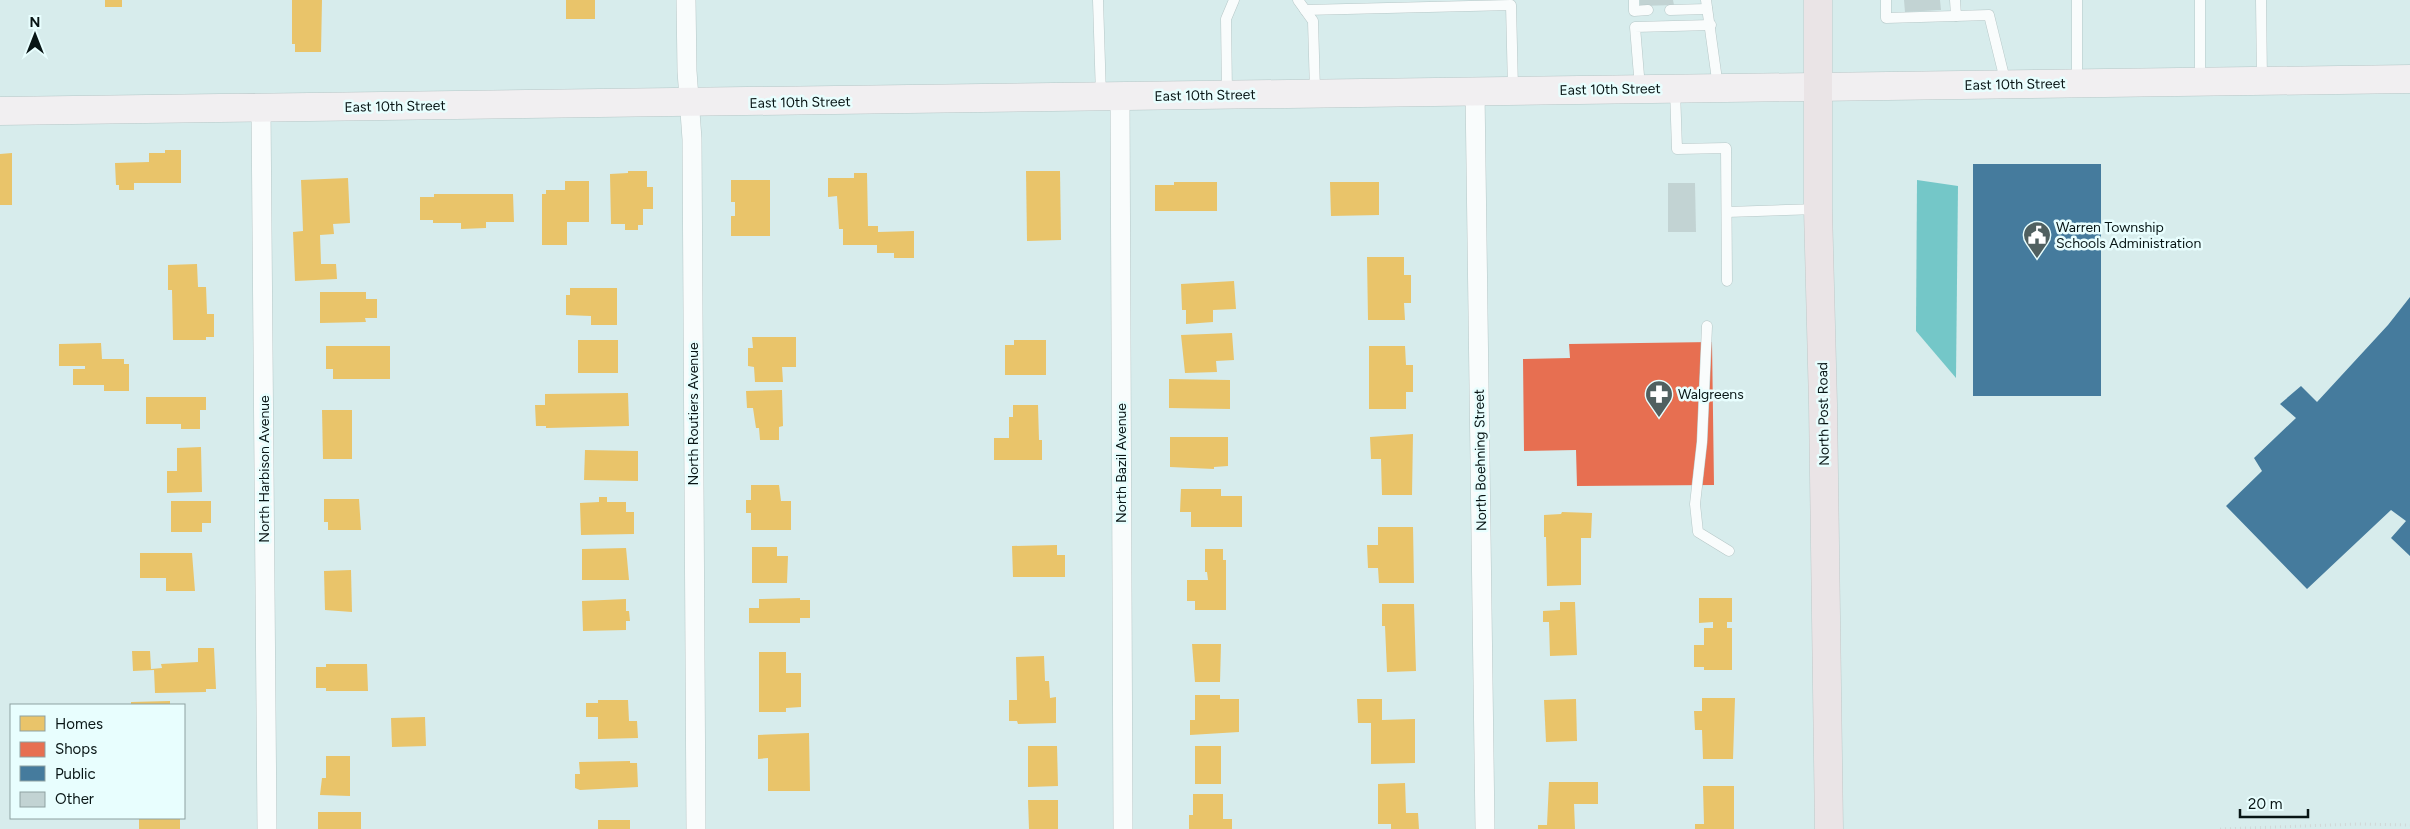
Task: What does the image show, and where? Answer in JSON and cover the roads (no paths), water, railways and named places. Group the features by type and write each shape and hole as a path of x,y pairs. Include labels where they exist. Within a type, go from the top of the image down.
{"main road":[{"name":"North Post Road","path":"1818,0 1818,209 1823,404 1829,829"},
{"name":"East 10th Street","path":"0,112 2410,79"}],"street":[{"name":"North Routiers Avenue","path":"686,0 688,103 692,139 696,829"},
{"name":"North Boehning Street","path":"1475,91 1485,829"},
{"name":"North Bazil Avenue","path":"1110,97 1123,829"},
{"name":"North Harbison Avenue","path":"261,108 267,829"}],"lane":[{"path":"1098,0 1110,97"},
{"path":"1227,94 1226,19 1234,0"},
{"path":"1298,0 1313,21 1315,93"},
{"path":"1634,0 1640,89"},
{"path":"1886,0 1886,18 1989,15 2006,84"},
{"path":"1955,0 1956,16"},
{"path":"2076,83 2077,0"},
{"path":"2200,0 2200,82"},
{"path":"2261,0 2262,81"},
{"path":"1305,10 1511,5 1513,90"},
{"path":"1670,10 1706,5 1711,25 1718,88"},
{"path":"1634,11 1648,10"},
{"path":"1635,27 1711,25"},
{"path":"1674,88 1677,149 1726,148 1728,281"},
{"path":"1727,212 1818,209"},
{"path":"1707,326 1702,442 1695,504 1698,532 1729,551"}],"water":[{"path":"1917,180 1958,186 1956,378 1916,331"}],"place":[{"name":"Warren Township Schools Administration","path":"2037,259"},
{"name":"Walgreens","path":"1659,418"}]}
